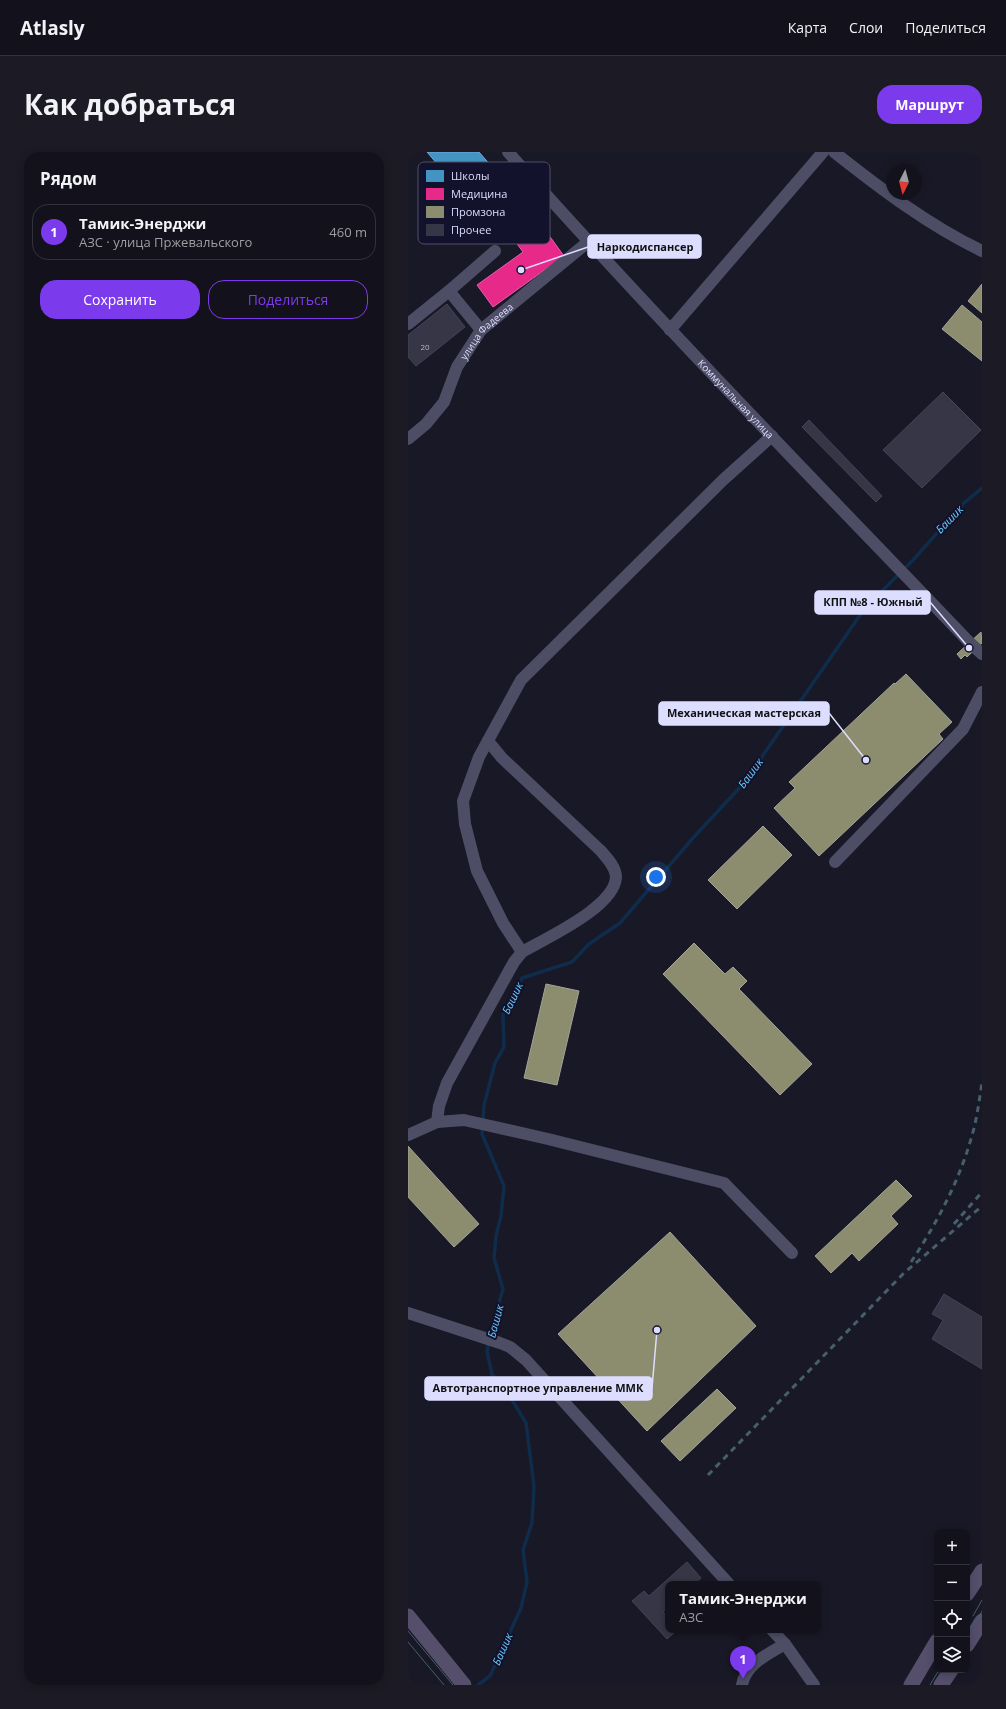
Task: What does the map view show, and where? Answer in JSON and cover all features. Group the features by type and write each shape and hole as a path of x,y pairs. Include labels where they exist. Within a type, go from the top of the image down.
{"main road":[{"path":"970,1589 982,1571"},
{"path":"408,1616 464,1685"},
{"path":"970,1640 982,1621"},
{"path":"911,1685 934,1646"},
{"path":"942,1685 949,1673"}],"street":[{"name":"Коммунальная улица","path":"508,152 517,162"},
{"path":"670,330 823,152"},
{"path":"834,152 886,192 940,228 982,251"},
{"name":"Коммунальная улица","path":"550,199 670,330 982,654"},
{"name":"улица Фадеева","path":"408,439 426,424 444,402 457,367 481,330 588,242"},
{"path":"408,324 495,251"},
{"path":"449,291 481,330"},
{"path":"522,952 504,923 477,871 465,824 463,801 479,757 521,680 708,494 772,436"},
{"path":"835,862 963,729 982,692"},
{"path":"437,1122 439,1106 447,1083 514,962 522,952 592,911 604,901 613,889 616,876 612,865 601,851 517,773 488,741"},
{"path":"408,1135 437,1122 464,1120 724,1183 792,1253"},
{"path":"408,1313 500,1343 510,1347 526,1360 726,1581"},
{"path":"775,1633 785,1644 814,1685"},
{"path":"742,1685 743,1679 759,1660 785,1644"}],"building: Школы":[{"path":"427,152 479,152 488,162 435,162"}],"building: Медицина":[{"path":"550,237 564,256 493,307 477,285 523,252 517,244 550,244"}],"building: Промзона":[{"path":"982,284 982,313 968,301"},
{"path":"962,305 982,322 982,361 942,329"},
{"path":"981,632 982,643 967,657 965,655 961,659 957,654"},
{"path":"906,674 952,722 939,734 943,739 819,856 774,808 795,788 789,782 894,683 895,684"},
{"path":"763,826 792,855 737,909 708,880"},
{"path":"694,943 725,974 733,967 747,981 739,989 812,1064 780,1095 663,974"},
{"path":"546,984 579,991 557,1085 524,1078"},
{"path":"408,1146 479,1224 454,1247 408,1197"},
{"path":"896,1180 912,1196 891,1216 898,1224 859,1261 852,1253 831,1273 815,1256"},
{"path":"670,1232 756,1326 647,1431 558,1334"},
{"path":"717,1389 736,1408 680,1461 661,1441"}],"building: Прочее":[{"path":"447,304 465,327 416,366 408,357 408,335"},
{"path":"943,392 981,430 922,488 883,450"},
{"path":"809,420 882,496 876,502 802,427"},
{"path":"944,1294 982,1317 982,1369 932,1339 943,1320 932,1314"},
{"path":"687,1562 701,1578 698,1581 666,1581"},
{"path":"665,1582 665,1610 663,1612 665,1614 665,1633 674,1633 667,1639 632,1601 644,1591 649,1596"}],"waterway":[{"name":"Башик","path":"478,1685 490,1676 521,1608 527,1582 523,1550 532,1523 534,1486 526,1423 501,1382 492,1375 487,1351 503,1289 494,1258 504,1186 482,1134 484,1105 495,1063 504,1047 503,1015 522,978 572,962 589,944 620,923 693,838 743,784 865,608 913,560 964,503 982,488"}],"tram line":[{"path":"973,1616 982,1600"},
{"path":"970,1630 982,1611"},
{"path":"408,1631 453,1685"},
{"path":"408,1642 444,1685"},
{"path":"930,1685 937,1673"}],"railway":[{"path":"911,1262 931,1230 957,1179 975,1124 982,1082"},
{"path":"954,1224 982,1192"},
{"path":"708,1475 903,1274 982,1206"}],"place":[{"name":"Наркодиспансер","path":"521,270"},
{"name":"КПП №8 - Южный","path":"969,648"},
{"name":"Механическая мастерская","path":"866,760"},
{"name":"Автотранспортное управление ММК","path":"657,1330"},
{"name":"Тамик-Энерджи","path":"743,1679"}]}
